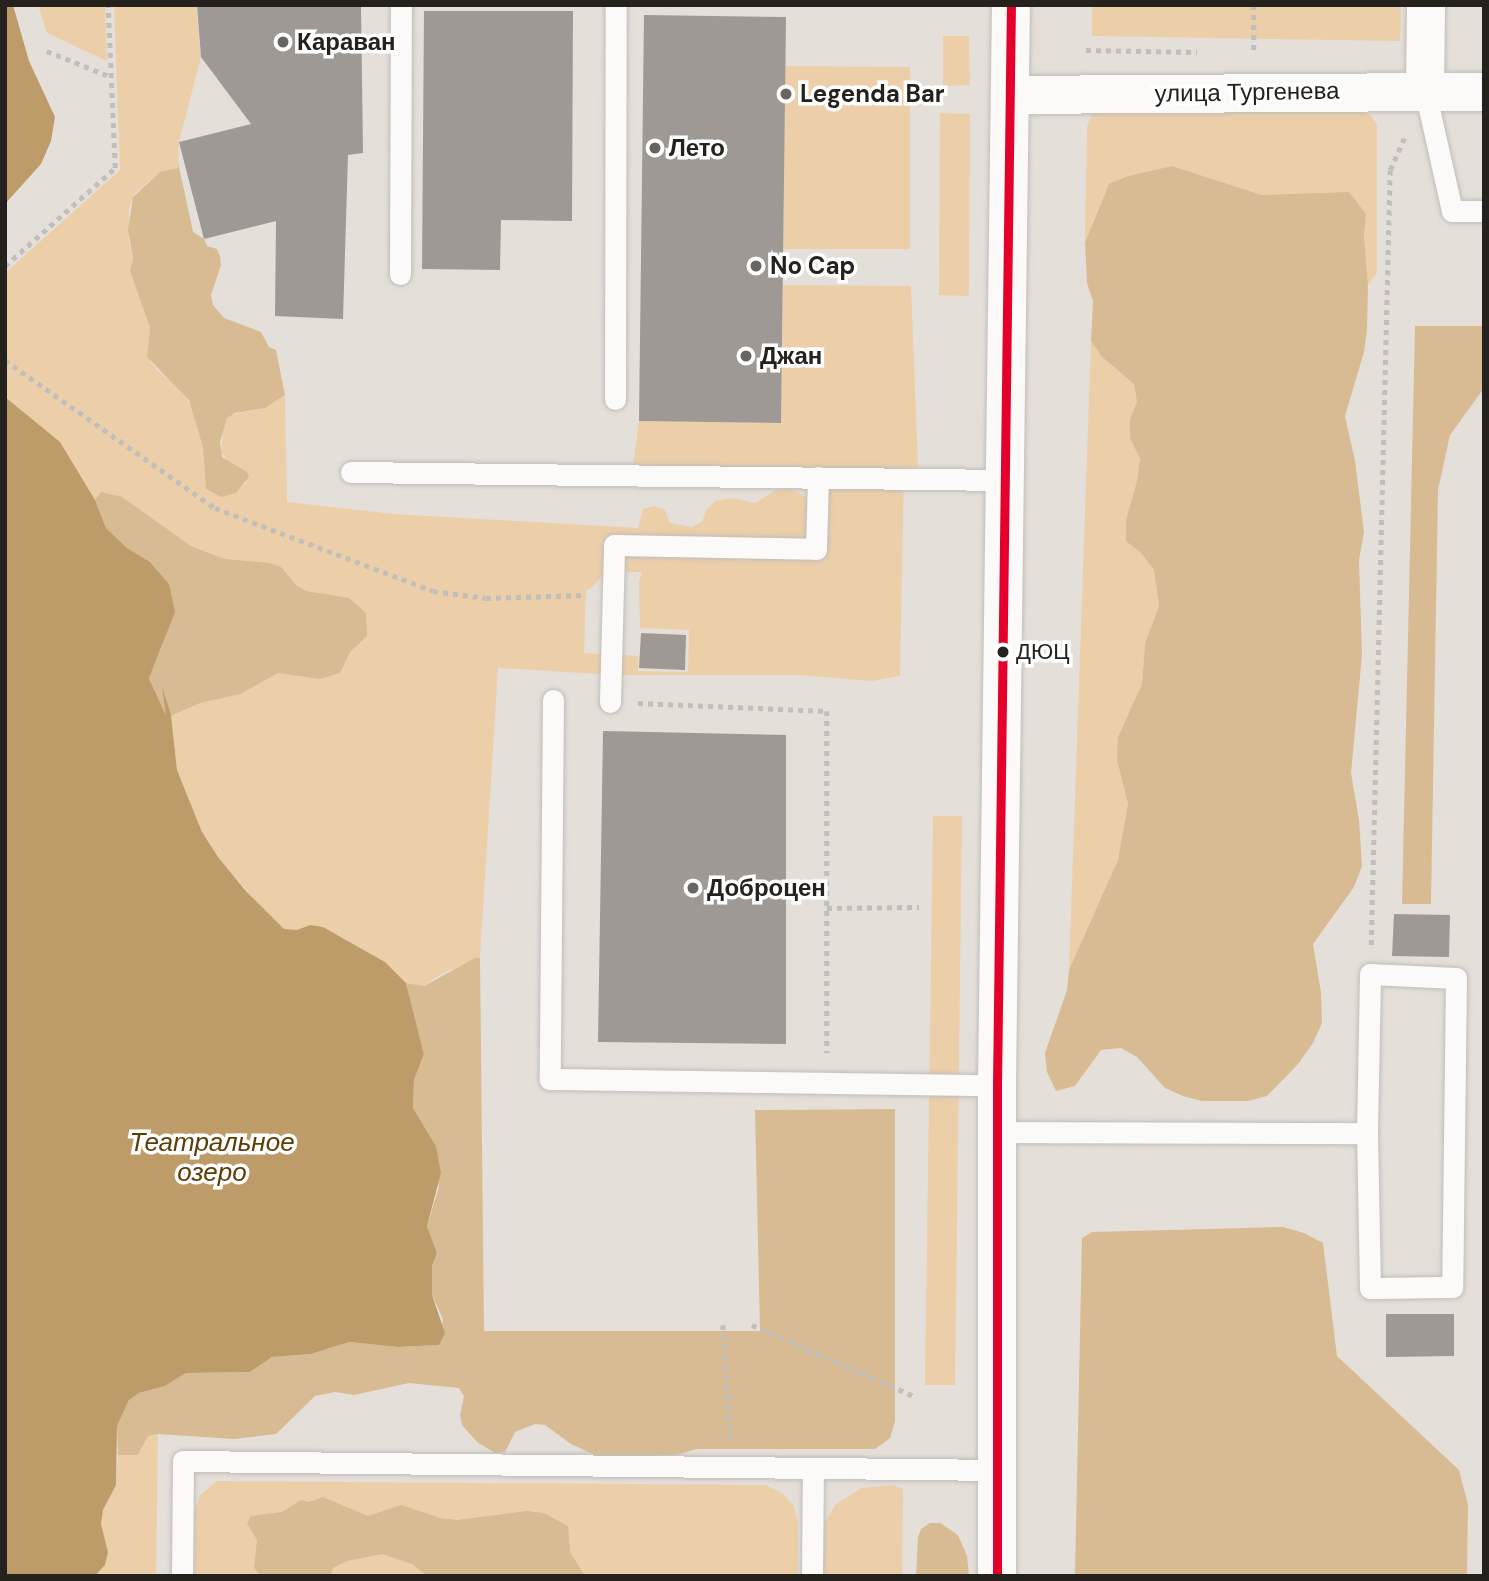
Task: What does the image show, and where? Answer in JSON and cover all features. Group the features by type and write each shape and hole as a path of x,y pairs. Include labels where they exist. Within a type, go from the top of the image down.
{"main road":[{"path":"997,1576 998,1085 1011,5"},
{"path":"1425,91 1426,5"},
{"name":"улица Тургенева","path":"1010,94 1484,92"}],"lane":[{"path":"400,274 401,5"},
{"path":"615,399 616,5"},
{"path":"1425,91 1452,211 1484,211"},
{"path":"351,472 1006,480"},
{"path":"610,702 614,545 816,549 818,477"},
{"path":"552,700 550,1079 998,1085"},
{"path":"1370,974 1456,978 1452,1287 1370,1288 1367,1133 1370,974"},
{"path":"999,1132 1367,1133"},
{"path":"182,1576 183,1461 998,1470"},
{"path":"812,1576 813,1468"}],"path":[{"path":"5,265 115,167 108,5"},
{"path":"1254,5 1254,54"},
{"path":"1086,50 1198,52"},
{"path":"47,51 111,77"},
{"path":"1240,53 1267,54"},
{"path":"1370,974 1390,170 1425,91"},
{"path":"5,360 215,508 252,523 433,591 486,598 613,594"},
{"path":"610,702 827,711 827,1082"},
{"path":"827,908 919,907"},
{"path":"723,1325 734,1468"},
{"path":"752,1325 914,1396"}],"shaded area":[{"path":"38,5 105,5 107,61 47,33"},
{"path":"114,5 196,5 201,57 179,142 178,168 160,172 135,193 129,209 129,242 133,259 130,271 150,328 147,357 157,370 184,392 198,422 204,452 241,488 247,482 239,467 230,464 221,452 224,423 230,415 265,408 285,395 287,502 394,514 638,528 643,509 654,506 665,510 670,523 692,527 702,522 707,509 715,501 733,498 755,503 776,490 791,489 808,498 818,473 632,473 639,421 781,423 783,285 911,286 918,467 904,468 900,676 872,681 798,675 617,675 498,668 480,958 441,974 424,986 406,983 385,962 336,934 310,925 297,930 284,930 272,920 218,857 202,832 177,770 171,715 127,548 18,408 5,397 5,273 120,170","holes":["642,572 639,582 640,628 689,630 688,672 638,671 638,656 584,653 586,590 605,573"]},
{"path":"1092,5 1401,5 1400,41 1092,36"},
{"path":"943,36 969,36 970,85 943,86"},
{"path":"785,66 910,67 910,249 783,249"},
{"path":"1094,109 1360,110 1370,115 1377,124 1377,273 1368,285 1364,236 1366,214 1305,195 1263,195 1172,166 1128,176 1101,202 1096,222 1085,243 1087,127"},
{"path":"940,113 970,114 969,296 939,295"},
{"path":"178,162 193,232 204,239 207,246 217,249 220,256 221,265 211,295 213,305 224,318 261,332 269,347 276,350 285,395 265,408 235,413 227,418 220,442 222,457 247,472 249,477 236,493 221,497 206,489 203,447 189,400 147,357 150,328 130,271 133,258 128,230 133,197 160,172 178,168"},
{"path":"1172,166 1262,195 1349,192 1366,214 1364,236 1368,285 1367,330 1364,352 1345,416 1355,461 1364,532 1359,560 1362,655 1351,773 1359,820 1362,866 1354,887 1313,944 1321,992 1322,1023 1313,1043 1298,1064 1267,1096 1248,1101 1202,1101 1183,1096 1165,1088 1137,1057 1121,1048 1101,1050 1075,1086 1056,1091 1047,1072 1045,1053 1067,990 1069,970 1118,860 1128,803 1117,760 1118,737 1142,684 1145,643 1159,606 1154,570 1141,553 1126,541 1126,519 1140,459 1130,438 1130,419 1137,402 1134,384 1102,357 1091,341 1093,301 1087,283 1085,243 1109,184 1128,176"},
{"path":"1415,326 1484,326 1484,388 1450,435 1438,490 1431,904 1402,904"},
{"path":"1091,341 1102,357 1134,384 1137,402 1130,419 1130,438 1140,459 1126,519 1141,553 1154,570 1159,606 1145,643 1142,684 1118,737 1128,803 1118,860 1069,970"},
{"path":"101,492 122,497 191,546 224,559 270,563 281,567 296,585 306,591 349,598 366,613 367,636 350,652 340,673 320,679 278,673 240,694 200,703 166,718 149,677 165,638 169,584 150,562 127,548 106,528 95,500"},
{"path":"933,816 962,816 955,1385 925,1385"},
{"path":"475,958 480,958 484,1331 760,1331 755,1110 895,1109 895,1421 890,1438 875,1449 697,1449 676,1455 599,1457 571,1444 545,1425 535,1424 515,1432 505,1452 495,1453 477,1442 462,1425 460,1415 464,1396 459,1388 409,1383 354,1395 335,1392 315,1396 276,1434 234,1439 158,1434 148,1436 138,1455 118,1455 117,1426 129,1400 139,1393 165,1386 186,1373 250,1372 272,1357 311,1354 349,1342 398,1347 439,1345 443,1319 432,1295 432,1266 437,1253 427,1226 439,1187 436,1146 413,1108 414,1080 424,1054 406,983 424,986"},
{"path":"1283,1227 1304,1233 1323,1243 1337,1356 1459,1470 1468,1505 1467,1576 1075,1576 1082,1238 1092,1232"},
{"path":"158,1434 156,1576 95,1576 105,1565 108,1552 101,1524 103,1510 116,1485 118,1455 138,1455 148,1436"},
{"path":"217,1481 766,1485 783,1494 794,1506 798,1523 798,1576 195,1576 195,1508 201,1494"},
{"path":"893,1485 903,1489 902,1576 821,1576 821,1529 835,1505 861,1488"},
{"path":"323,1497 368,1516 401,1505 440,1518 457,1520 527,1511 544,1513 568,1526 570,1552 585,1576 427,1576 412,1564 382,1554 347,1561 333,1568 330,1576 261,1576 254,1568 257,1540 247,1523 251,1516 282,1512 301,1500 309,1502"},
{"path":"930,1523 940,1523 958,1535 967,1556 969,1576 916,1576 918,1537 921,1529"}],"water":[{"path":"5,5 13,5 29,61 55,117 51,141 41,164 5,204"},
{"name":"Театральное озеро","path":"5,397 60,442 95,500 106,528 127,548 150,562 169,584 175,612 149,678 166,716 162,687 171,715 177,770 202,832 218,857 245,890 284,929 297,930 310,925 323,927 385,962 406,983 424,1054 414,1080 413,1108 436,1146 441,1173 427,1226 437,1253 432,1266 432,1295 445,1333 439,1345 398,1347 349,1342 311,1354 272,1357 250,1372 186,1373 165,1386 139,1393 129,1400 117,1426 116,1485 103,1510 101,1524 108,1552 105,1565 95,1576 5,1576"}],"building":[{"path":"197,5 361,5 363,153 348,155 343,319 275,316 276,221 204,239 179,142 251,124 201,57"},
{"path":"424,11 573,11 572,221 501,220 500,270 422,269"},
{"path":"644,15 786,17 781,423 639,421"},
{"path":"641,633 686,635 685,670 639,668"},
{"name":"Доброцен","path":"603,731 786,735 786,1044 598,1042"},
{"path":"1394,914 1450,915 1449,957 1392,956"},
{"path":"1386,1314 1454,1314 1454,1356 1386,1357"}],"transit line":[{"path":"997,1576 997,1085 1011,5"}],"place":[{"name":"Караван","path":"283,42"},
{"name":"Legenda Bar","path":"786,94"},
{"name":"Лето","path":"655,148"},
{"name":"No Cap","path":"756,266"},
{"name":"Джан","path":"746,356"},
{"name":"ДЮЦ","path":"1003,652"},
{"name":"Доброцен","path":"693,888"}]}
